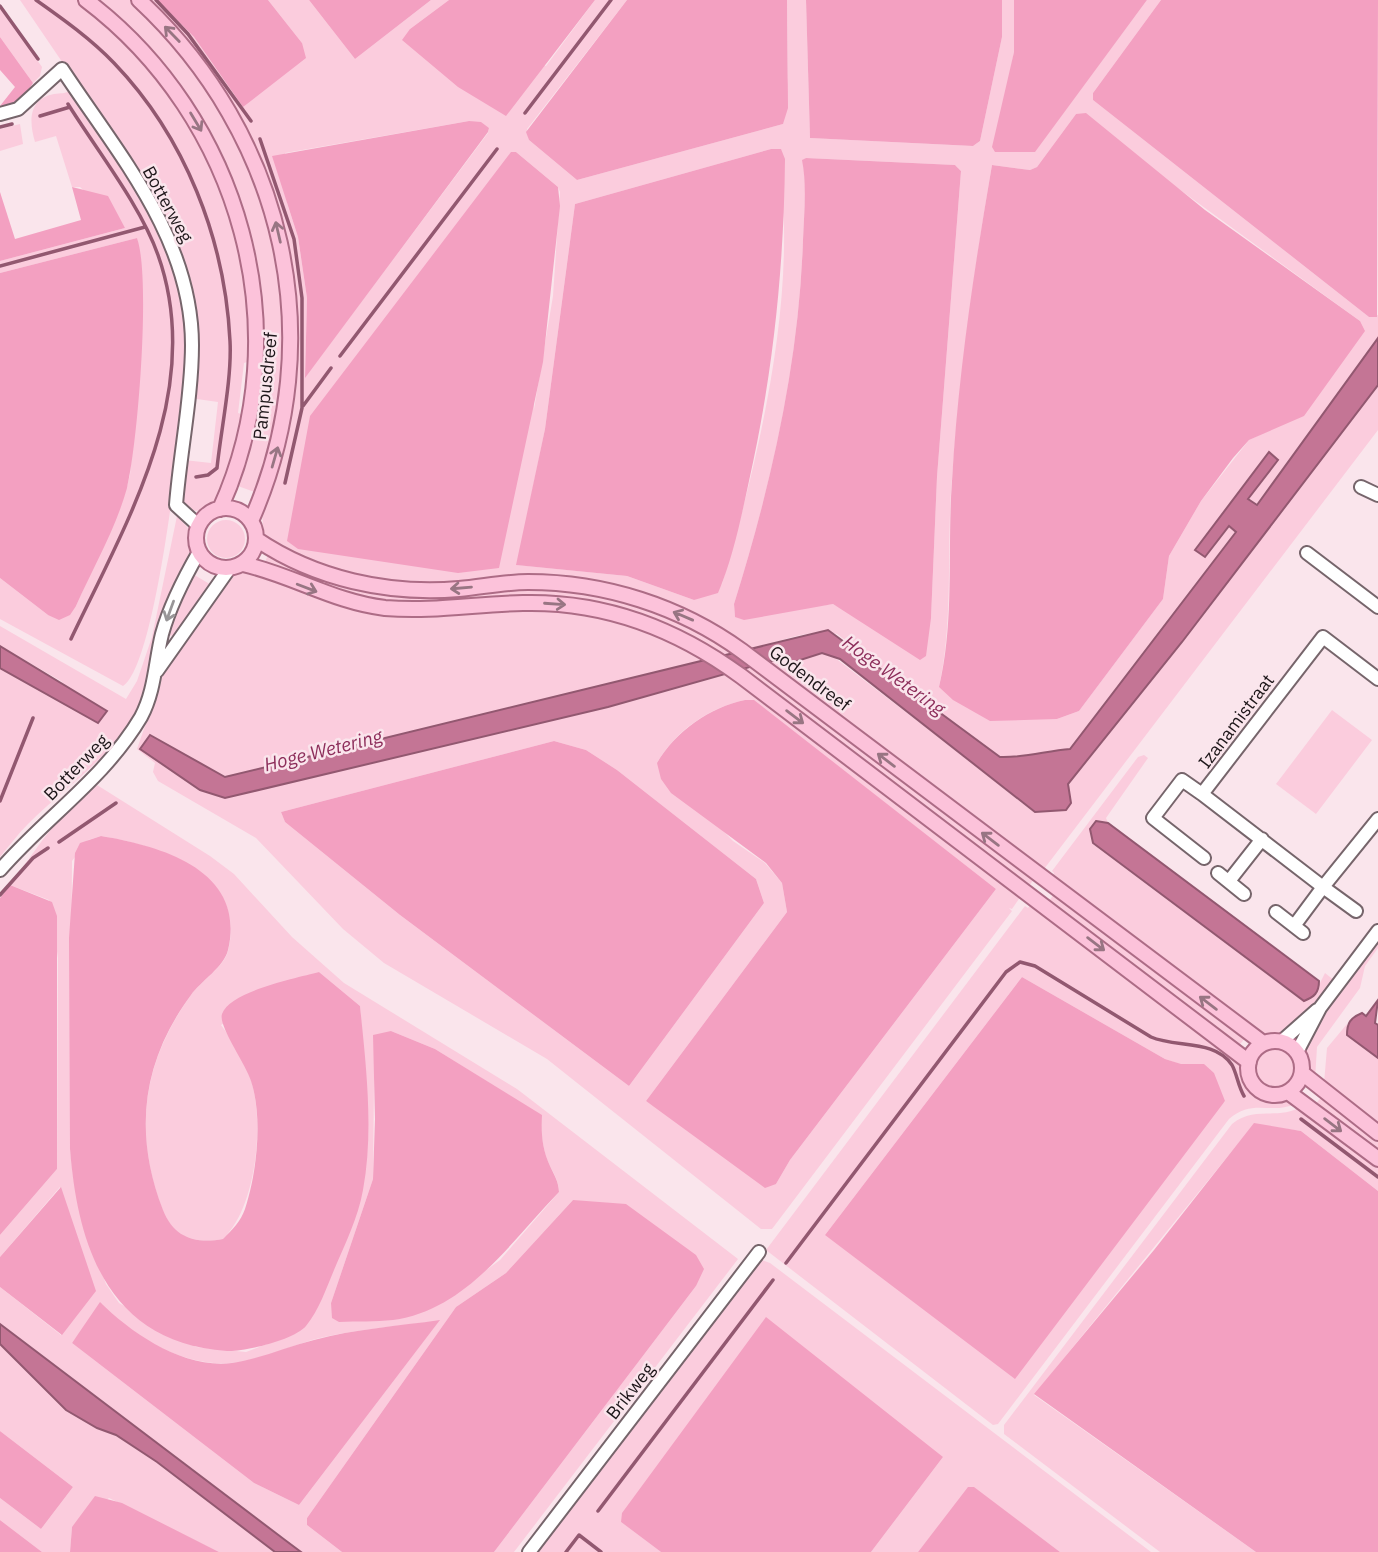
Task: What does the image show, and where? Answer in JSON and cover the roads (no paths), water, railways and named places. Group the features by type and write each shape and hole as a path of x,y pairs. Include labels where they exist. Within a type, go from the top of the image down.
{"main road":[{"name":"Pampusdreef","path":"86,0 130,37 182,100 215,155 241,226 254,297 254,381 242,451 220,509"},
{"name":"Pampusdreef","path":"139,0 184,45 226,106 260,175 282,251 290,309 286,405 276,453 251,521"},
{"path":"236,566 255,548 256,539 251,521 243,513 220,509 211,512 196,534 199,552 211,565 236,566 325,595 381,607 435,611 550,604 600,610 674,634 715,657 741,676 1249,1062"},
{"name":"Godendreef","path":"256,539 278,553 313,569 384,587 432,590 526,582 574,585 608,591 690,619 742,651 1263,1043"},
{"path":"1282,1041 1297,1052 1302,1073 1298,1082 1288,1091 1273,1095 1259,1089 1250,1077 1249,1062 1254,1051 1263,1043 1282,1041"},
{"path":"1302,1073 1378,1133"},
{"path":"1288,1091 1378,1159"}],"street":[{"name":"Botterweg","path":"0,114 18,109 62,69 160,218 186,286 192,345 176,505 199,526"},
{"path":"1361,487 1378,495"},
{"name":"Botterweg","path":"0,870 98,775 120,748 150,699 162,633 172,604 199,552"},
{"path":"1307,553 1378,607"},
{"name":"Botterweg","path":"155,674 236,566"},
{"name":"Izanamistraat","path":"1356,911 1202,794 1323,637 1378,679"},
{"path":"1202,794 1182,780 1153,818 1204,858"},
{"path":"1276,912 1299,929 1323,887 1378,819"},
{"path":"1244,894 1223,877 1262,839"},
{"path":"1297,1052 1320,1008 1378,931"},
{"path":"1282,1041 1320,1008"},
{"name":"Brikweg","path":"529,1552 759,1252"}],"waterway":[{"path":"36,0 96,46 139,92 181,157 210,228 226,303 230,341 229,371 217,468 208,475 196,477"},
{"path":"156,0 188,34 251,121"},
{"path":"525,113 611,0"},
{"path":"0,6 38,59"},
{"path":"68,104 141,217 158,255 170,305 173,355 166,405 154,453 136,501 71,639"},
{"path":"40,116 70,107"},
{"path":"0,127 12,124"},
{"path":"260,139 294,239 302,298 302,408 285,483"},
{"path":"340,356 497,149"},
{"path":"0,266 145,227"},
{"path":"303,406 331,368"},
{"path":"0,801 33,718"},
{"path":"59,842 116,803"},
{"path":"0,895 33,858 48,848"},
{"path":"786,1263 1006,972 1020,962 1035,966 1151,1037 1216,1051 1232,1065 1244,1096"},
{"path":"1301,1119 1378,1177"},
{"path":"598,1511 773,1280"},
{"path":"566,1552 579,1535 601,1552"}],"water label":[{"name":"Hoge Wetering","path":"894,675"},
{"name":"Hoge Wetering","path":"323,750"}]}
